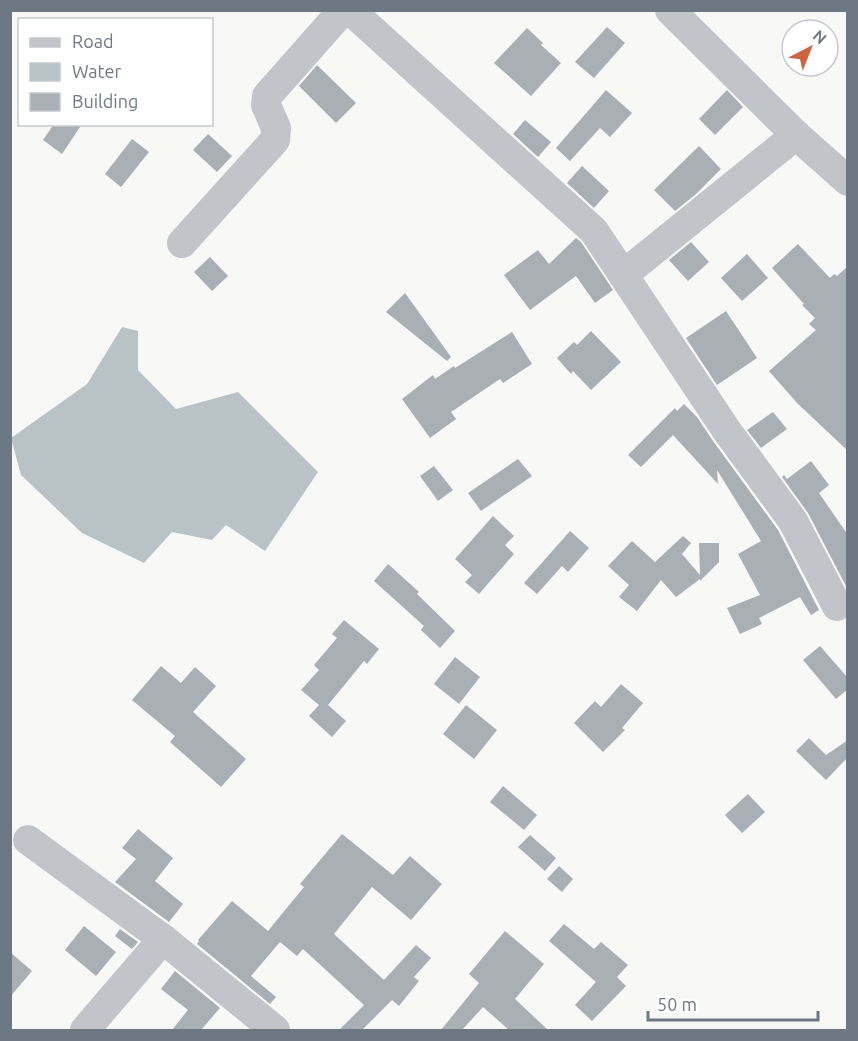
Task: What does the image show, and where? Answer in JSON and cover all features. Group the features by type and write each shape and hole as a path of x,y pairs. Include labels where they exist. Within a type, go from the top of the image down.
{"street":[{"path":"182,243 275,140 276,128 266,105 267,96 343,10"},
{"path":"350,10 594,231 727,431 793,521 837,606"},
{"path":"670,10 796,135 848,181"},
{"path":"623,275 796,135"},
{"path":"28,840 163,939 275,1030"},
{"path":"85,1030 163,939"}],"water":[{"path":"122,327 138,331 138,370 176,409 238,392 318,472 265,551 226,525 212,540 172,532 144,563 82,533 21,475 11,438 87,384"}],"building":[{"path":"607,27 625,43 594,78 575,62"},
{"path":"527,28 543,43 541,45 561,63 531,96 494,63"},
{"path":"317,65 356,103 336,123 299,86"},
{"path":"606,90 632,113 610,137 600,128 570,161 556,148"},
{"path":"727,90 743,107 715,135 699,119"},
{"path":"525,120 551,142 538,157 513,134"},
{"path":"53,126 81,126 62,154 43,140"},
{"path":"208,134 232,156 217,172 193,150"},
{"path":"132,139 149,152 121,187 105,174"},
{"path":"699,146 721,169 675,211 654,190"},
{"path":"582,166 609,191 594,208 567,183"},
{"path":"576,238 613,290 595,303 576,276 530,310 504,275 538,250 549,264"},
{"path":"691,242 709,262 688,281 669,260"},
{"path":"798,244 830,278 834,274 837,276 848,266 848,451 797,403 769,371 816,330 809,324 815,318 772,268"},
{"path":"747,254 768,278 742,301 721,278"},
{"path":"210,257 228,276 212,291 194,272"},
{"path":"405,293 451,357 447,361 386,312"},
{"path":"726,311 757,358 717,385 686,338"},
{"path":"591,331 621,362 591,390 573,371 571,374 557,358 574,342 577,345"},
{"path":"512,332 532,364 503,383 500,379 451,412 456,419 430,438 402,399 433,375 435,379"},
{"path":"684,404 697,417 778,530 819,610 811,615 800,597 759,618 762,624 740,634 727,608 760,595 738,554 761,541 717,470 718,484 673,435 641,467 628,455 675,408 677,411"},
{"path":"773,412 787,429 761,448 747,430"},
{"path":"518,459 532,476 481,511 468,493"},
{"path":"811,461 829,485 819,493 848,535 847,588 808,513 782,477 784,475 787,479"},
{"path":"434,466 453,490 438,501 420,476"},
{"path":"493,516 514,536 505,545 514,554 479,594 465,582 472,575 455,559"},
{"path":"570,531 589,548 568,572 562,566 537,594 524,583"},
{"path":"683,536 691,543 682,554 700,575 699,543 719,543 719,562 700,581 700,579 676,597 661,580 637,611 619,597 629,585 608,566 632,541 655,562"},
{"path":"388,564 419,592 417,594 455,631 440,648 421,630 424,626 374,581"},
{"path":"344,620 379,649 367,664 364,661 328,705 346,721 332,737 309,716 319,705 301,690 319,670 314,665 337,638 332,634"},
{"path":"820,646 848,678 848,689 836,699 803,660"},
{"path":"455,657 480,677 459,704 434,684"},
{"path":"161,666 181,683 195,667 216,686 193,712 246,759 221,787 170,742 175,736 132,700"},
{"path":"621,684 643,703 622,728 625,730 603,752 574,723 595,701 601,707"},
{"path":"466,705 497,730 474,759 443,734"},
{"path":"809,738 826,755 848,740 848,757 826,780 796,751"},
{"path":"503,786 537,815 524,830 490,802"},
{"path":"748,794 765,812 742,833 725,815"},
{"path":"138,829 173,858 155,881 183,904 169,922 115,882 136,859 122,848"},
{"path":"342,834 393,875 410,856 442,884 411,920 372,887 334,934 384,980 416,945 431,958 414,977 419,981 399,1006 392,1000 362,1030 339,1030 364,1005 303,949 297,956 280,942 251,976 276,997 270,1004 197,944 232,901 268,931 304,887 300,884"},
{"path":"530,835 556,858 545,871 518,847"},
{"path":"559,866 573,879 562,892 547,879"},
{"path":"564,924 594,949 601,942 628,965 617,977 626,986 592,1021 575,1005 596,982 549,941"},
{"path":"84,926 116,952 96,976 65,950"},
{"path":"120,929 138,942 132,949 115,936"},
{"path":"505,931 544,964 515,999 548,1030 509,1030 483,1007 462,1030 441,1030 479,983 469,974"},
{"path":"10,952 32,971 10,997"},
{"path":"175,971 220,1008 201,1030 172,1030 188,1010 161,989"}]}
